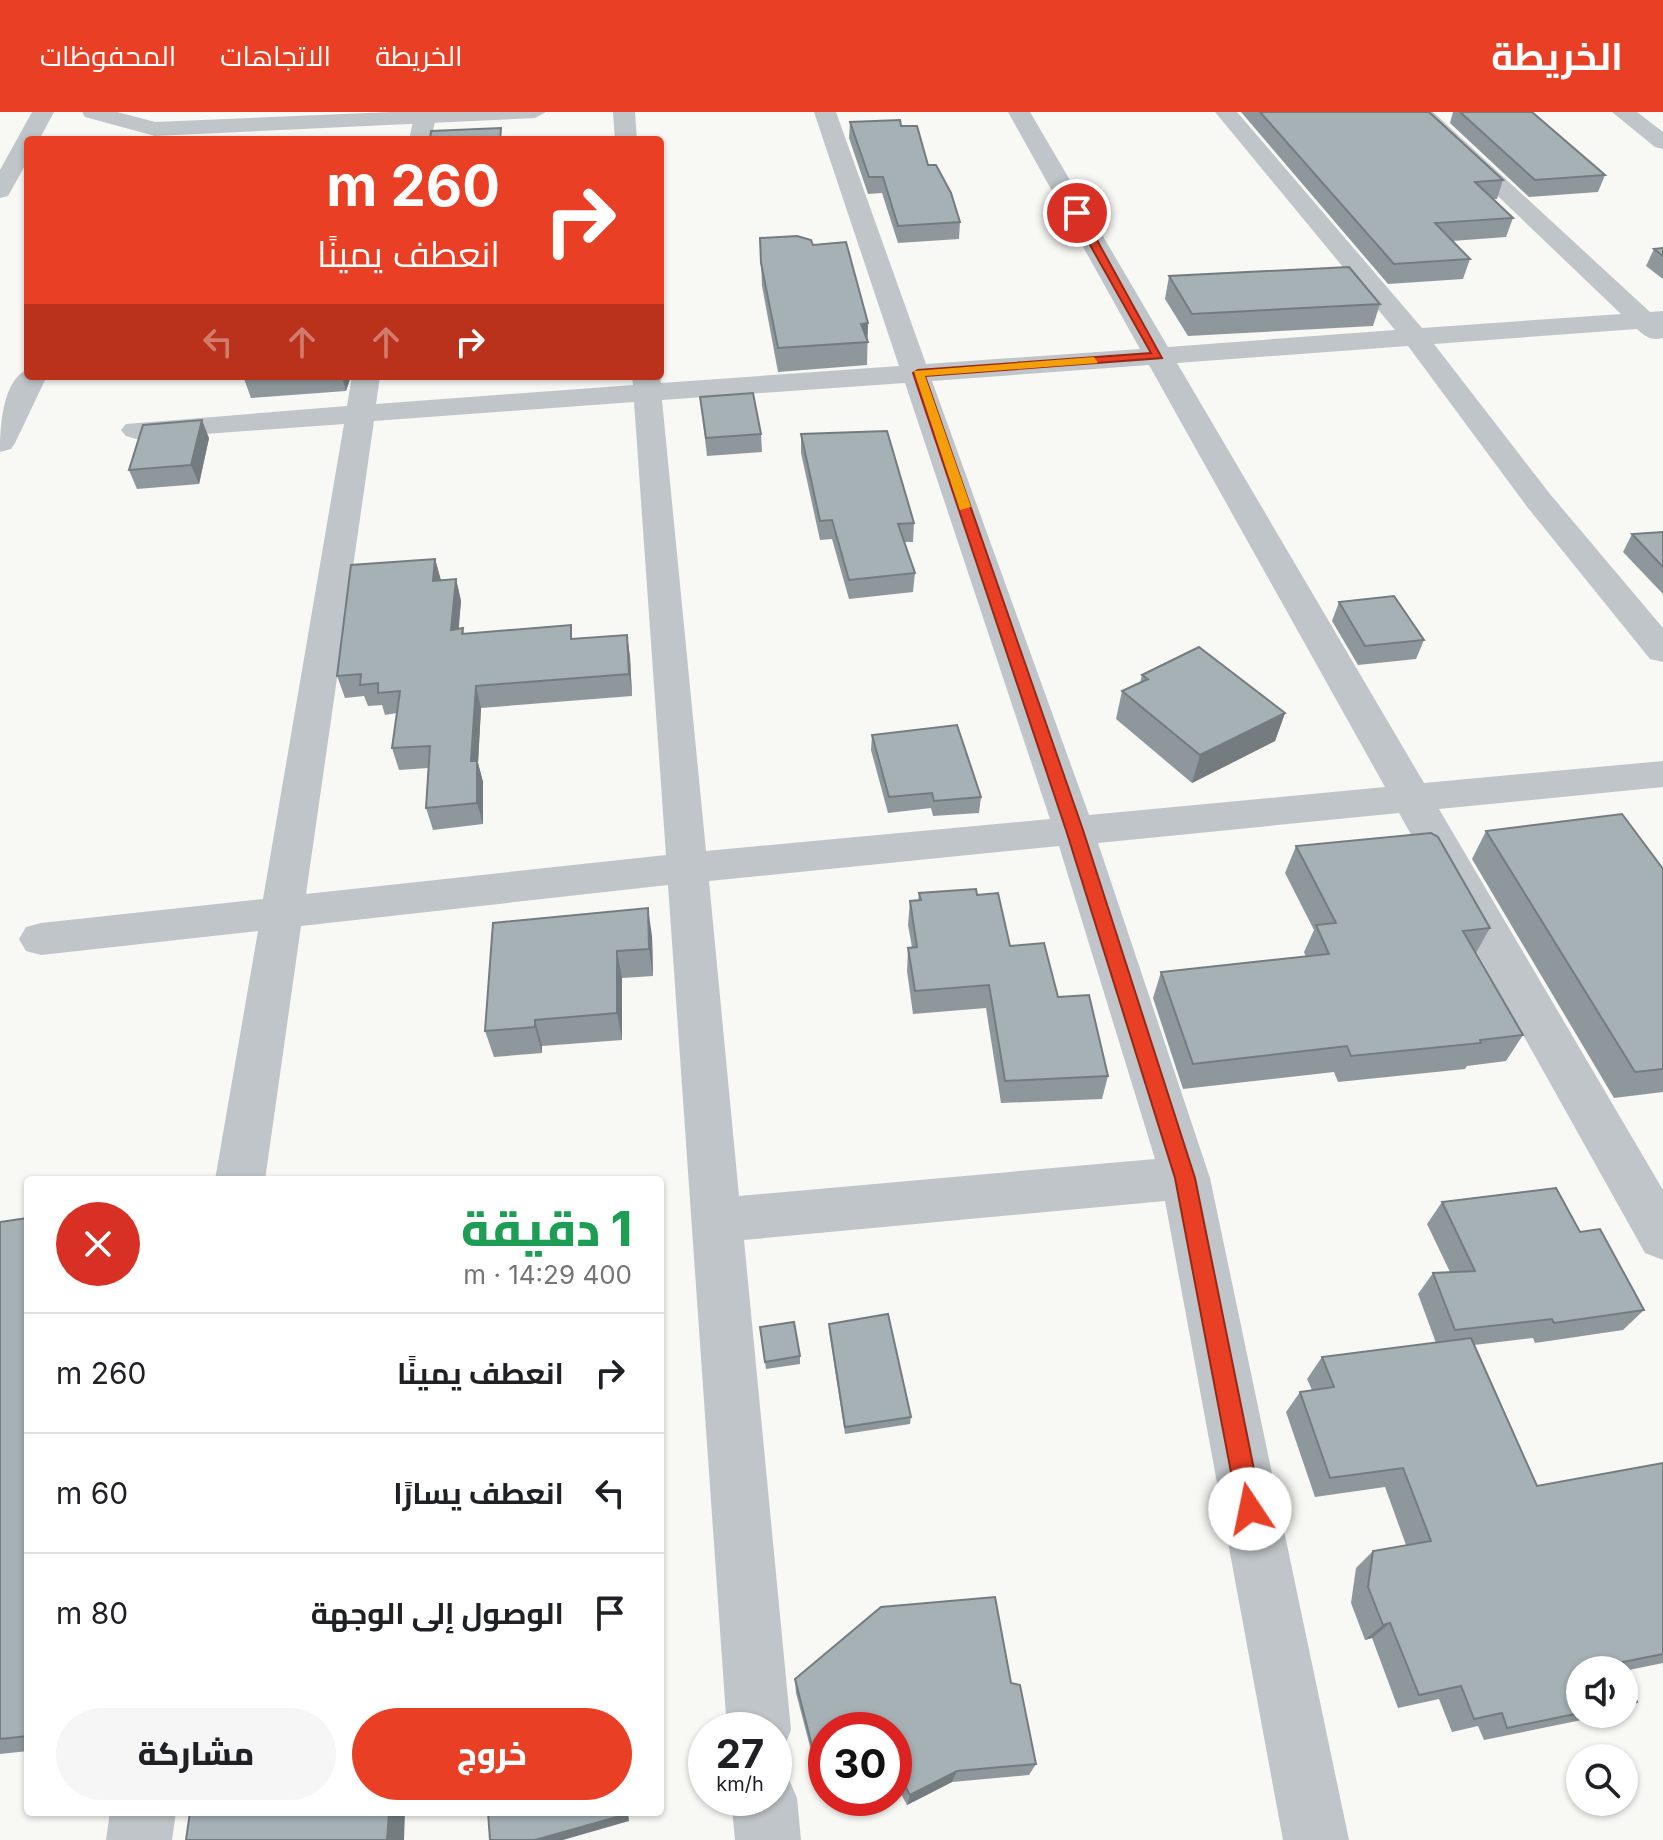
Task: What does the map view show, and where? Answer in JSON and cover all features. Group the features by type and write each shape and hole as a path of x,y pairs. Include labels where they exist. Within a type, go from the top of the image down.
{"street":[{"path":"30,136 43,112"},
{"path":"93,112 156,127 535,112"},
{"path":"624,112 626,136"},
{"path":"825,112 1074,830 1185,1178 1316,1840"},
{"path":"1019,112 1663,1237"},
{"path":"1226,112 1415,337 1539,501 1663,651"},
{"path":"1421,112 1656,326"},
{"path":"1623,112 1663,142"},
{"path":"421,136 426,114"},
{"path":"0,191 24,147"},
{"path":"136,430 357,414 646,384 918,373 1415,337 1656,326"},
{"path":"0,443 31,380"},
{"path":"241,1176 357,414 365,380"},
{"path":"646,384 757,1712"},
{"path":"41,939 687,868 1663,774"},
{"path":"716,1220 1185,1178"},
{"path":"139,1840 142,1816"},
{"path":"766,1816 768,1840"}],"building":[{"path":"1260,112 1429,112 1503,180 1475,182 1513,218 1435,223 1470,259 1394,264"},
{"path":"1460,112 1532,112 1605,175 1535,180"},
{"path":"900,120 901,126 917,126 928,165 936,165 951,193 960,222 898,226 883,177 869,177 850,122"},
{"path":"501,128 500,136 430,136 431,131"},
{"path":"797,236 811,240 813,245 846,242 868,323 861,324 868,342 778,348 761,263 760,238"},
{"path":"1349,267 1380,304 1192,314 1169,276"},
{"path":"753,393 761,434 706,438 700,397"},
{"path":"202,420 191,465 129,470 143,425"},
{"path":"887,431 914,523 898,524 915,573 849,580 832,520 820,521 801,434"},
{"path":"1663,532 1663,567 1632,534"},
{"path":"435,559 433,581 456,579 451,630 463,628 462,634 571,625 571,639 627,635 629,674 476,686 471,761 477,761 477,803 426,808 430,746 392,748 400,691 378,693 378,683 360,685 361,674 337,676 351,565"},
{"path":"1394,596 1424,640 1365,646 1339,602"},
{"path":"1199,647 1285,713 1200,755 1122,691 1148,679 1142,675"},
{"path":"957,725 981,797 934,801 932,793 889,797 872,735"},
{"path":"1622,814 1663,869 1663,1069 1635,1072 1486,831"},
{"path":"1431,833 1438,837 1490,928 1463,931 1523,1035 1480,1040 1481,1043 1351,1056 1347,1046 1193,1064 1161,972 1329,954 1316,925 1336,923 1296,846"},
{"path":"976,889 977,895 998,893 1010,946 1044,943 1058,997 1089,995 1108,1076 1005,1081 989,985 915,991 908,948 917,947 910,901 921,900 919,893"},
{"path":"648,908 649,949 617,951 617,1013 535,1020 535,1027 485,1031 493,923"},
{"path":"1556,1188 1580,1232 1600,1229 1644,1310 1554,1323 1552,1319 1455,1330 1433,1273 1475,1271 1442,1202"},
{"path":"24,1219 24,1736 0,1739 0,1222"},
{"path":"888,1314 911,1417 845,1427 829,1324"},
{"path":"794,1322 800,1356 765,1362 760,1327"},
{"path":"1471,1338 1537,1486 1663,1463 1663,1654 1638,1659 1638,1656 1566,1656 1566,1716 1507,1728 1502,1713 1474,1719 1461,1686 1419,1695 1390,1623 1383,1625 1368,1587 1373,1551 1431,1541 1403,1468 1330,1478 1300,1392 1334,1387 1322,1357"},
{"path":"995,1597 1011,1683 1020,1685 1036,1764 957,1771 912,1794 912,1712 808,1712 808,1730 795,1679 881,1607"},
{"path":"189,1816 389,1816 387,1840 186,1840"},
{"path":"488,1816 620,1816 535,1840 490,1840"}],"slow traffic":[{"path":"964,507 918,373 1094,360"}],"route":[{"path":"1077,213 1158,356 918,373 1074,830 1185,1178 1250,1509"}]}
